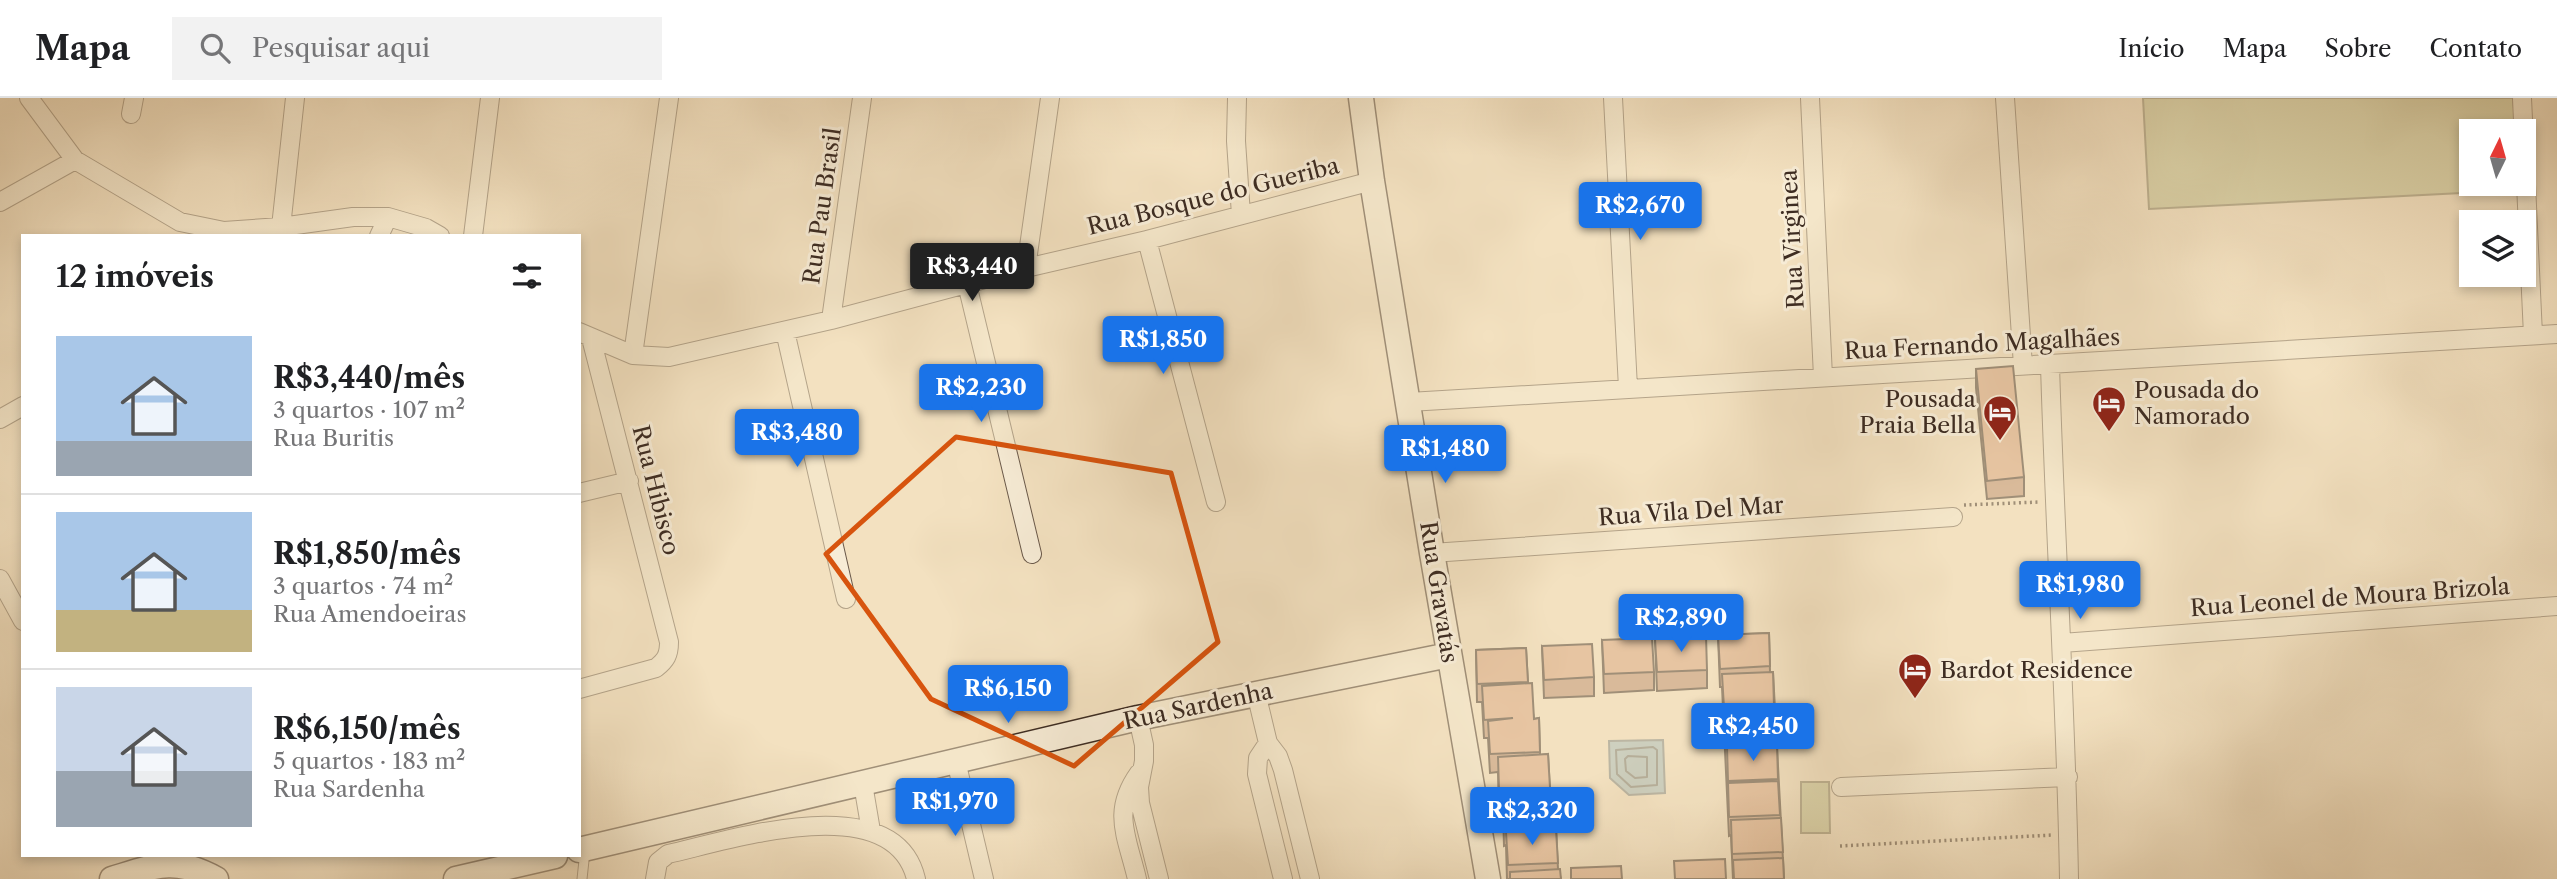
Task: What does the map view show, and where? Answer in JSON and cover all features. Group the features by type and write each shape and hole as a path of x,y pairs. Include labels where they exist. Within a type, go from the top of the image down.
{"street":[{"path":"29,98 75,160 176,229 224,231 281,228 353,217 388,217 426,228 436,234"},
{"path":"281,228 295,98"},
{"path":"473,234 490,98"},
{"path":"633,355 669,98"},
{"name":"Rua Pau Brasil","path":"831,320 862,98"},
{"path":"1026,268 1050,98"},
{"path":"1237,98 1236,141 1241,215"},
{"name":"Rua Gravatás","path":"1361,98 1432,553 1488,879"},
{"path":"1613,98 1628,388"},
{"name":"Rua Virginea","path":"1810,98 1823,377"},
{"path":"2005,98 2023,366"},
{"path":"2522,98 2533,335"},
{"path":"0,202 75,160"},
{"name":"Rua Bosque do Gueriba","path":"585,335 633,355 669,357 831,320 1372,181"},
{"path":"380,234 388,217"},
{"path":"1147,240 1216,502"},
{"path":"967,284 1032,554"},
{"path":"785,331 846,599"},
{"name":"Rua Fernando Magalhães","path":"1409,402 2557,334"},
{"name":"Rua Hibisco","path":"581,688 656,668 669,654 669,642 629,481 585,335"},
{"path":"2050,365 2070,879"},
{"path":"0,419 21,408"},
{"path":"581,493 629,481"},
{"name":"Rua Vila Del Mar","path":"1432,553 1953,517"},
{"path":"0,579 21,617"},
{"name":"Rua Leonel de Moura Brizola","path":"2062,643 2557,606"},
{"name":"Rua Sardenha","path":"582,849 1138,718 1449,655"},
{"path":"1256,692 1268,743 1278,756 1283,770 1310,879"},
{"path":"1138,718 1144,746 1140,803 1159,879"},
{"path":"1268,743 1258,758 1257,774 1283,879"},
{"path":"956,761 984,879"},
{"path":"1137,879 1122,806 1128,789 1142,770"},
{"path":"1841,787 2067,777"},
{"path":"863,784 871,831"},
{"path":"655,879 658,862 668,854 790,828 831,825 871,831 898,846 908,856 916,879"},
{"path":"456,879 551,857"},
{"path":"112,879 145,862 176,863 199,869 216,879"}],"lane":[{"path":"582,849 582,879"}],"path":[{"path":"1953,517 1963,505 2054,502"},
{"path":"1840,846 2069,834"}],"highlighted area":[{"path":"956,437 1171,473 1218,642 1074,766 931,699 826,554"}],"green space":[{"path":"2143,98 2513,98 2515,119 2459,119 2459,193 2149,209"},
{"path":"1801,782 1829,782 1830,833 1801,833"}],"water":[{"path":"1663,740 1665,793 1629,795 1610,778 1609,741"}],"building":[{"name":"Pousada Praia Bella","path":"2013,366 2024,477 1987,481 1976,369"},
{"path":"1769,633 1770,666 1720,669 1718,635"},
{"path":"1706,636 1707,670 1657,672 1655,639"},
{"path":"1652,638 1654,672 1604,674 1602,640"},
{"path":"1592,644 1594,677 1544,680 1542,646"},
{"path":"1526,648 1528,682 1477,684 1476,650"},
{"path":"1773,672 1774,706 1724,708 1722,674"},
{"path":"1532,683 1534,719 1539,718 1540,752 1490,754 1488,721 1513,718 1484,720 1482,686"},
{"path":"1775,709 1776,743 1726,745 1724,711"},
{"path":"1777,745 1778,779 1728,781 1727,747"},
{"path":"1548,754 1550,788 1499,790 1498,757"},
{"path":"1778,781 1780,815 1729,817 1728,783"},
{"path":"1553,791 1554,825 1504,827 1503,793"},
{"path":"1781,818 1783,852 1732,854 1731,820"},
{"path":"1556,829 1558,863 1508,865 1506,832"},
{"path":"1783,858 1784,879 1734,879 1733,860"},
{"path":"1725,859 1726,879 1675,879 1674,861"},
{"path":"1621,866 1622,879 1571,879 1571,868"},
{"path":"1560,869 1561,879 1510,879 1510,872"}],"place":[{"name":"Pousada do Namorado","path":"2109,433"},
{"name":"Pousada Praia Bella","path":"2000,442"},
{"name":"Bardot Residence","path":"1915,700"}]}
